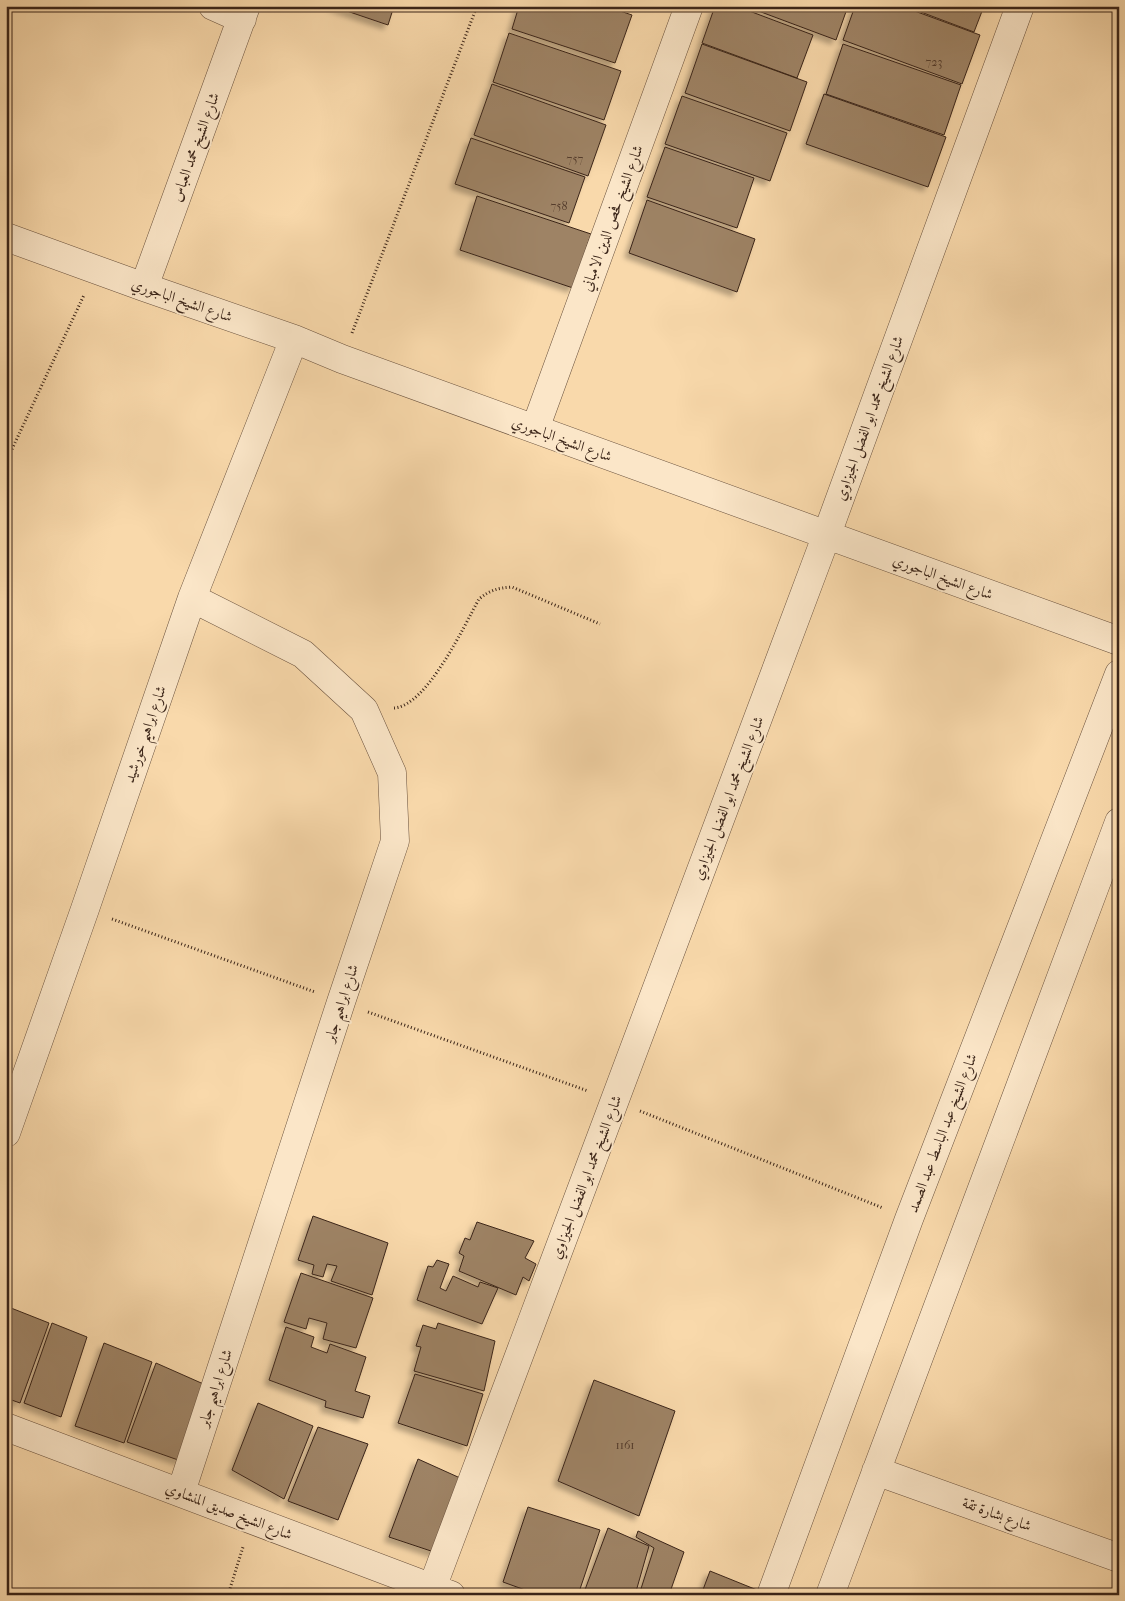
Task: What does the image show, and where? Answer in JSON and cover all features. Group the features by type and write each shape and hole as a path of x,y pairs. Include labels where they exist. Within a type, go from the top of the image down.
{"street":[{"path":"213,6 244,13"},
{"name":"شارع الشيخ فحص الدين الامباني","path":"536,429 688,6"},
{"name":"شارع الشيخ محمد ابو الفضل الجيزاوي","path":"442,1591 615,1100 827,534 1020,6"},
{"name":"شارع الشيخ محمد العباس","path":"144,287 244,13"},
{"name":"شارع الشيخ الباجوري","path":"6,237 294,339 342,359 1119,641"},
{"name":"شارع ابراهيم خورشيد","path":"6,1133 192,598 294,339"},
{"name":"شارع ابراهيم جابر","path":"181,1492 338,1011 396,841 392,773 364,710 303,654 192,598"},
{"name":"شارع الشيخ عبد الباسط عبد الصمد","path":"771,1595 909,1219 1119,674"},
{"path":"830,1595 1119,822"},
{"name":"شارع الشيخ صديق المنشاوي","path":"6,1427 442,1591"},
{"name":"شارع بشارة تقة","path":"876,1471 1119,1558"}],"path":[{"path":"342,359 477,6"},
{"path":"6,462 95,269"},
{"path":"364,710 400,708 419,694 435,677 479,599 494,590 512,587 600,624"},
{"path":"615,1100 909,1219"},
{"path":"228,1595 252,1520"}],"building":[{"path":"332,6 394,6 388,25"},
{"path":"519,6 605,6 632,15 615,63 512,29"},
{"path":"715,6 736,6 813,35 797,78 702,43"},
{"path":"745,6 848,6 836,40"},
{"path":"855,6 901,6 980,35 962,84 843,40"},
{"path":"905,6 984,6 974,32"},
{"path":"509,33 621,71 604,120 493,82"},
{"path":"702,44 807,82 790,131 685,93"},
{"path":"843,44 961,85 944,135 826,94"},
{"path":"492,84 606,125 588,176 474,135"},
{"path":"824,94 946,137 928,187 806,144"},
{"path":"682,96 787,133 770,181 665,144"},
{"path":"471,138 585,177 569,223 455,184"},
{"path":"665,147 754,178 737,228 647,197"},
{"path":"477,196 591,234 573,288 460,250"},
{"path":"647,200 755,239 737,292 629,253"},
{"path":"313,1216 388,1243 372,1295 331,1281 337,1266 327,1264 323,1277 312,1274 314,1265 298,1260"},
{"path":"477,1222 534,1241 525,1258 536,1264 529,1281 523,1277 516,1295 459,1271 464,1256 459,1253 465,1238 470,1240"},
{"path":"437,1260 449,1264 440,1288 446,1291 453,1276 478,1287 480,1282 498,1288 482,1324 417,1300 428,1266 433,1267"},
{"path":"301,1273 373,1298 356,1348 323,1339 327,1323 309,1318 306,1329 284,1322"},
{"path":"6,1306 49,1323 20,1403 6,1398"},
{"path":"52,1323 87,1337 61,1417 24,1403"},
{"path":"438,1323 495,1341 484,1391 414,1371 421,1347 416,1346 423,1325 436,1329"},
{"path":"286,1327 314,1337 311,1347 327,1353 330,1344 366,1357 355,1391 370,1396 363,1418 325,1407 326,1401 269,1380"},
{"path":"104,1343 152,1362 124,1443 75,1426"},
{"path":"156,1363 208,1386 181,1461 127,1442"},
{"path":"415,1374 483,1394 467,1446 398,1423"},
{"path":"594,1380 675,1411 639,1516 558,1481"},
{"path":"258,1403 313,1426 284,1499 232,1470"},
{"path":"318,1427 368,1444 338,1520 288,1501"},
{"path":"418,1459 469,1482 440,1554 389,1537"},
{"path":"528,1507 600,1530 578,1595 539,1595 503,1582"},
{"path":"608,1528 649,1546 635,1595 583,1595"},
{"path":"638,1531 684,1552 669,1595 639,1595 654,1548 636,1537"},
{"path":"710,1571 767,1594 767,1595 701,1595"}]}
